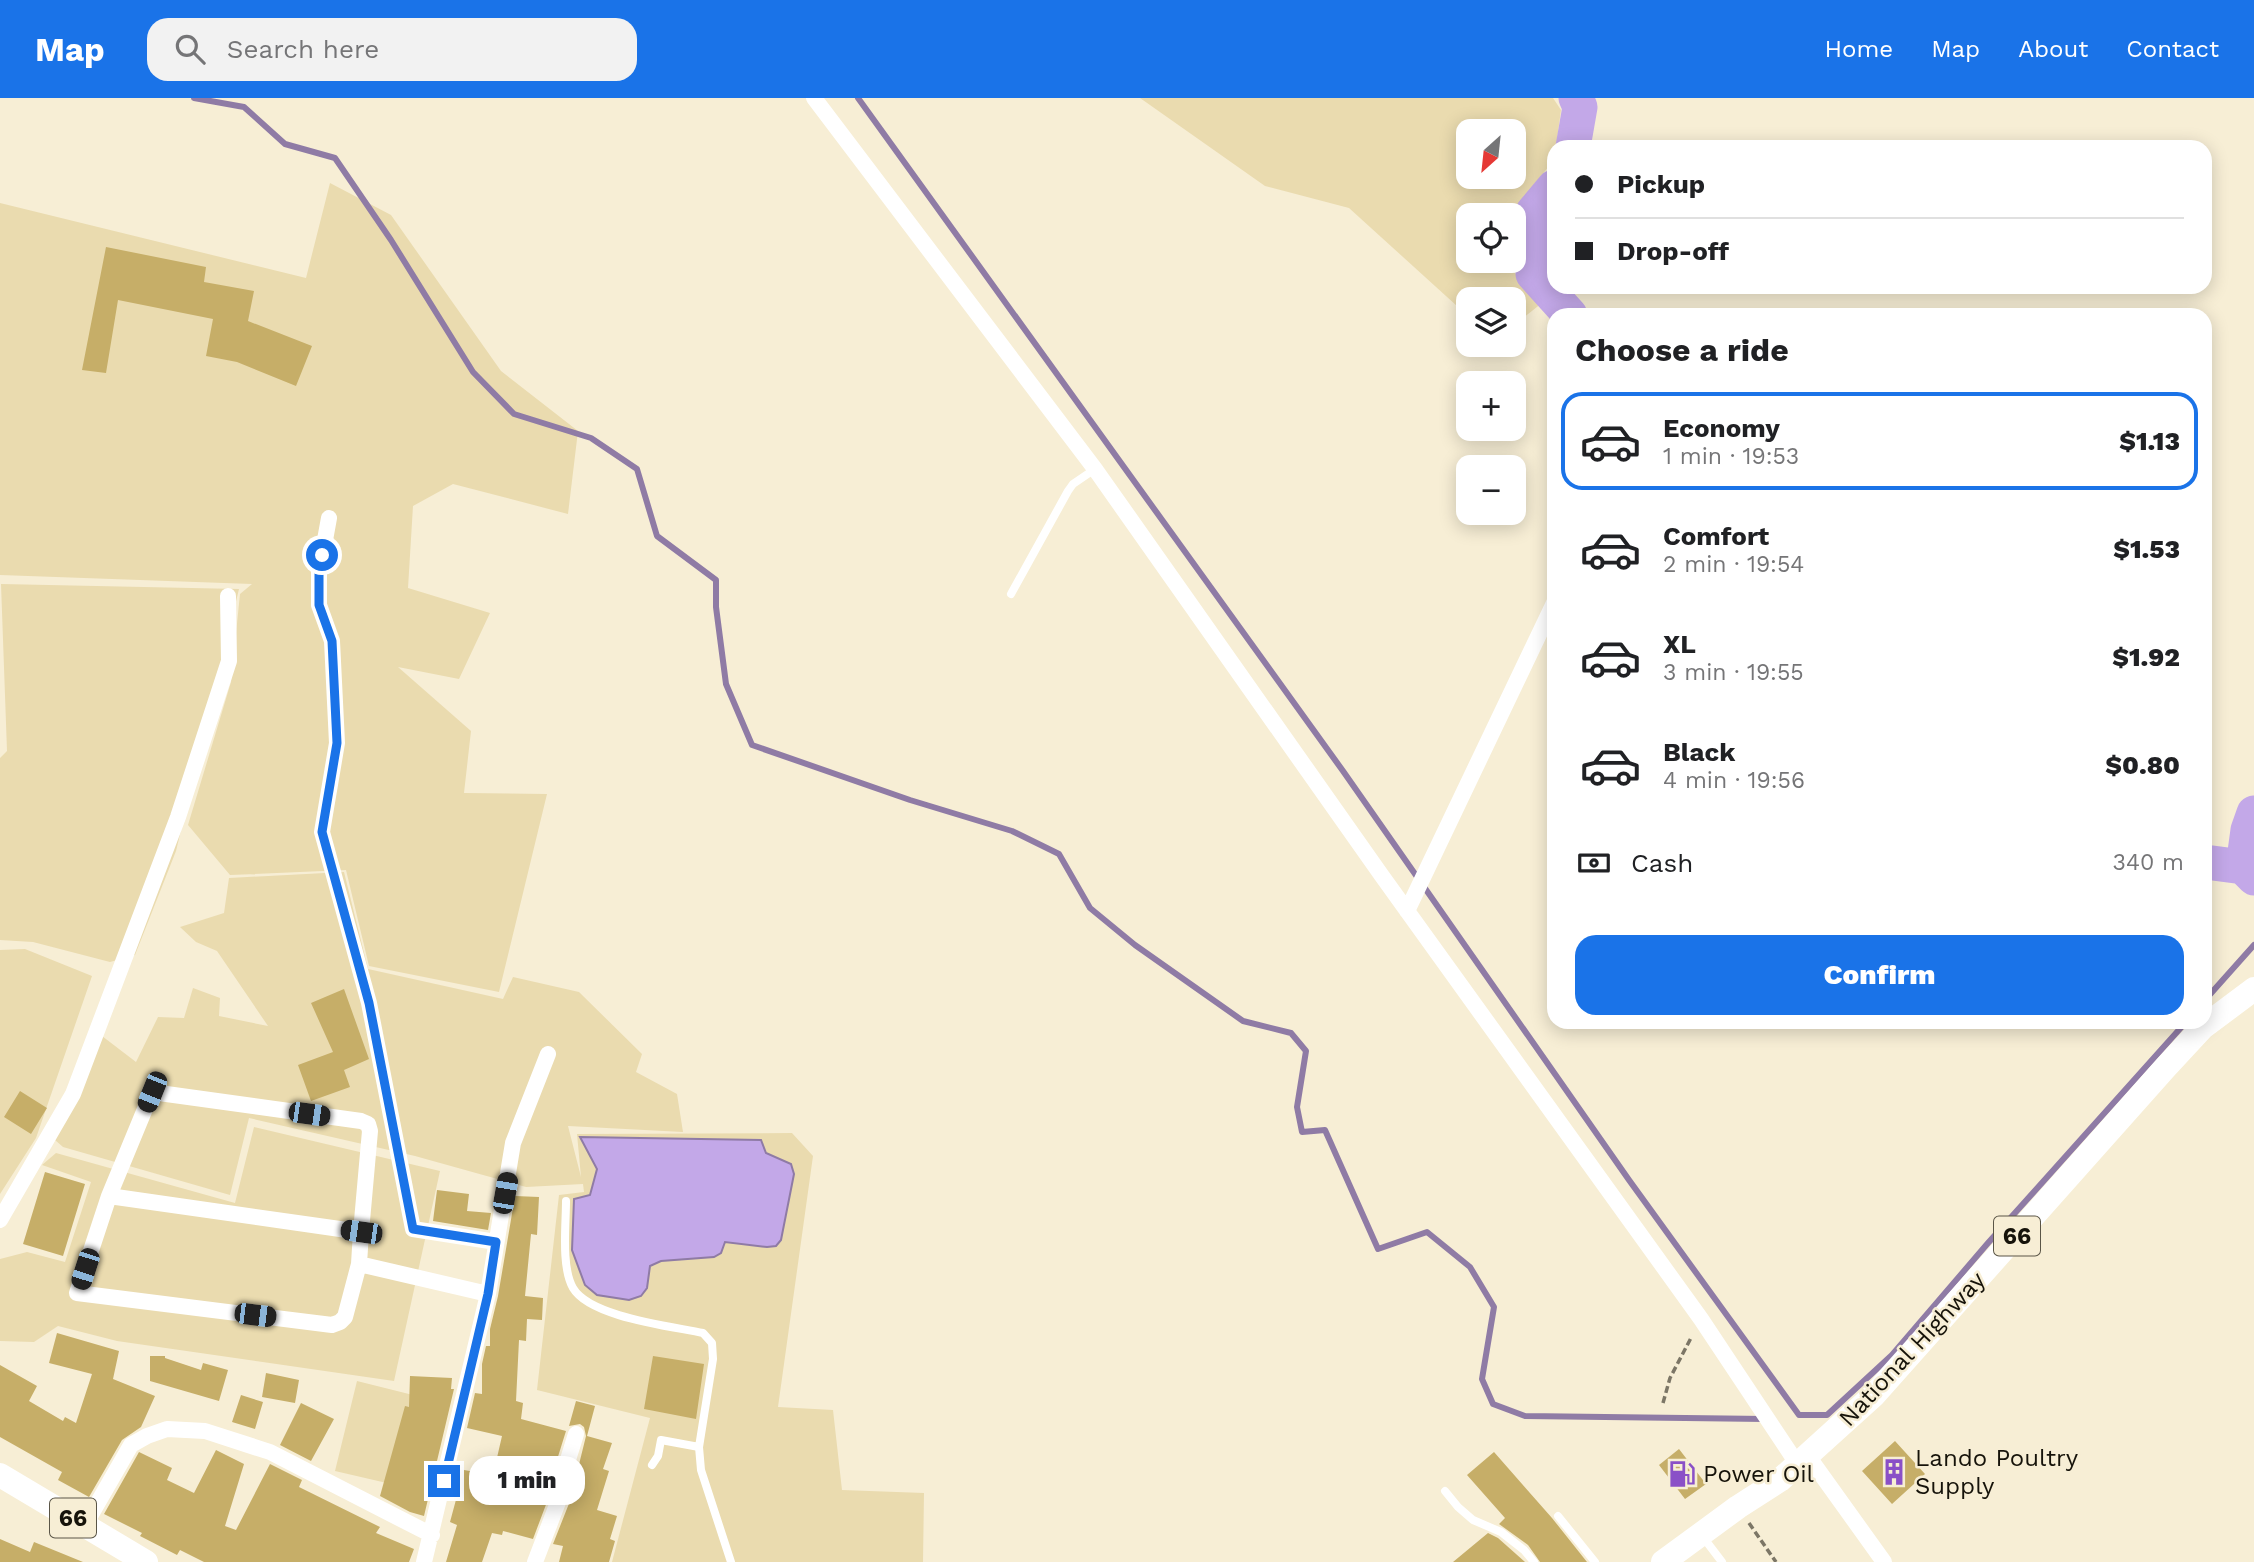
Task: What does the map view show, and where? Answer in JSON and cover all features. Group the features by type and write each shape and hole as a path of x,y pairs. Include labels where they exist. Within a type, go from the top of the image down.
{"main road":[{"name":"National Highway","path":"2212,1022 2250,997"},
{"name":"National Highway","path":"1663,1562 1780,1480 1874,1395 2201,1029"},
{"name":"66","path":"0,1475 85,1525 123,1553 146,1562"}],"street":[{"path":"814,98 1095,469 1407,911 1701,1319 1803,1460 1884,1562"},
{"path":"329,518 319,573 319,605 332,641 337,743 322,832 369,1003 413,1229 496,1242"},
{"path":"0,1220 73,1094 164,855 229,661 228,596"},
{"path":"1407,911 1547,618"},
{"path":"425,1562 488,1294 513,1143 548,1054"},
{"path":"152,1092 368,1124 370,1131 361,1232 359,1264 345,1317 332,1325 77,1293 109,1196 152,1092"},
{"path":"109,1196 361,1232"},
{"path":"359,1264 488,1294"},
{"path":"85,1525 131,1446 147,1436 167,1429 205,1431 270,1452 432,1535"},
{"path":"535,1562 560,1497 576,1434"}],"lane":[{"path":"1011,594 1068,491 1095,469"},
{"path":"566,1202 566,1264 572,1286 584,1302 604,1311 703,1334 712,1343 713,1359 699,1447 701,1471 731,1562"},
{"path":"652,1465 658,1456 661,1440 699,1447"},
{"path":"1445,1491 1473,1520 1501,1532 1524,1550 1534,1562"},
{"path":"1558,1516 1595,1562"},
{"path":"1701,1534 1722,1562"}],"path":[{"path":"1663,1403 1680,1356 1701,1319"},
{"path":"1738,1507 1776,1562"}],"shaded area":[{"path":"1140,98 1553,98 1561,110 1557,140 1547,140 1547,169 1519,203 1456,203 1456,273 1515,273 1542,303 1526,316 1526,287 1456,287 1456,305 1349,208 1265,186"},
{"path":"330,183 391,215 501,371 578,431 568,514 453,484 413,506 408,588 490,613 459,679 398,667 471,731 464,793 547,794 499,992 369,966 346,870 230,875 188,825 231,682 240,594 252,584 0,575 0,203 306,278"},
{"path":"1,584 239,589 176,851 135,955 110,962 33,942 0,940 0,758 7,751"},
{"path":"344,872 368,969 503,999 513,977 579,992 642,1054 636,1072 677,1094 683,1132 568,1126 581,1177 577,1134 792,1133 813,1156 778,1407 833,1410 842,1490 924,1493 923,1562 612,1562 650,1418 537,1390 559,1195 584,1192 583,1184 526,1187 415,1156 249,1118 230,1195 63,1147 55,1140 102,1036 136,1062 158,1017 184,1018 193,988 220,998 219,1016 268,1026 217,951 196,942 180,927 224,913 229,878"},
{"path":"25,949 92,976 36,1138 0,1194 0,950"},
{"path":"254,1127 440,1171 394,1381 117,1341 58,1326 34,1342 0,1341 0,1259 27,1252 65,1262 91,1182 42,1165 56,1153 235,1203"},
{"path":"580,1137 761,1140 766,1153 791,1164 794,1174 781,1240 776,1246 767,1247 725,1242 721,1253 714,1257 661,1261 650,1266 647,1288 641,1296 629,1300 597,1295 585,1285 572,1250 574,1199 590,1195 597,1169"},
{"path":"357,1381 413,1395 391,1484 335,1471"}],"building":[{"path":"106,247 206,267 204,282 254,291 248,321 312,346 296,386 237,362 206,356 213,319 118,300 106,373 82,370"},
{"path":"344,989 369,1059 344,1070 350,1087 311,1101 298,1065 333,1052 311,1003"},
{"path":"20,1091 47,1108 31,1134 4,1117"},
{"path":"45,1172 85,1184 63,1256 23,1244"},
{"path":"437,1190 469,1194 467,1211 491,1213 488,1230 433,1221"},
{"path":"515,1196 539,1197 537,1235 531,1234 525,1296 543,1298 542,1320 527,1319 526,1341 519,1340 516,1401 523,1403 521,1419 566,1431 550,1494 533,1539 503,1531 502,1535 492,1533 482,1562 446,1562 457,1525 450,1522 464,1470 493,1475 502,1436 467,1428 475,1393 482,1394 482,1364 486,1346 490,1346 490,1329"},
{"path":"57,1333 119,1351 113,1379 155,1396 141,1427 122,1440 89,1497 58,1480 62,1472 0,1437 0,1365 37,1386 29,1401 63,1421 65,1417 76,1423 92,1374 49,1363"},
{"path":"150,1356 165,1356 201,1370 203,1363 228,1370 219,1401 150,1381"},
{"path":"653,1356 704,1364 696,1419 644,1409"},
{"path":"266,1373 299,1380 295,1403 262,1397"},
{"path":"410,1376 452,1378 451,1389 454,1389 424,1516 410,1512 380,1496 405,1406 409,1407"},
{"path":"241,1395 263,1402 255,1429 232,1422"},
{"path":"576,1401 595,1406 587,1436 612,1443 603,1469 609,1471 597,1510 617,1516 610,1539 615,1541 609,1562 559,1562 563,1546 553,1544 570,1501 586,1436 584,1427 580,1424 569,1426"},
{"path":"301,1403 334,1419 311,1461 280,1445"},
{"name":"Lando Poultry Supply","path":"1895,1441 1925,1474 1892,1504 1862,1471"},
{"name":"Power Oil","path":"1679,1449 1706,1484 1685,1499 1659,1465"},
{"path":"216,1450 244,1464 225,1526 236,1530 270,1464 302,1480 299,1487 380,1527 376,1533 414,1549 409,1562 204,1562 180,1550 177,1555 104,1514 139,1452 172,1468 167,1480 194,1493"},
{"path":"1494,1452 1587,1562 1540,1562 1528,1545 1499,1524 1505,1518 1467,1475"},
{"path":"1488,1533 1498,1538 1525,1562 1453,1562"},
{"path":"0,1539 30,1552 34,1542 83,1562 0,1562"}],"waterway":[{"path":"194,98 244,107 285,144 335,158 391,240 473,372 514,414 591,438 637,469 657,536 716,580 716,607 726,684 752,745 910,800 1012,831 1059,854 1090,908 1135,945 1243,1021 1291,1033 1306,1051 1297,1107 1302,1132 1325,1130 1378,1249 1427,1232 1470,1267 1494,1307 1482,1379 1493,1404 1525,1416 1765,1419"},
{"path":"858,98 1343,771 1629,1180 1799,1415 1827,1415 1892,1355 1988,1243 2180,1029"},
{"path":"1574,140 1580,107 1576,98"},
{"path":"1547,195 1533,212 1533,274 1547,290"},
{"path":"1551,294 1564,308"},
{"path":"2243,867 2248,830 2254,813"},
{"path":"2212,863 2243,867 2254,878"},
{"path":"2212,992 2254,945"}],"place":[{"name":"Lando Poultry Supply","path":"1894,1472"},
{"name":"Power Oil","path":"1682,1474"}],"route":[{"path":"322,555 319,605 332,641 337,743 322,832 369,1003 413,1229 496,1242 488,1294 444,1481"}]}
